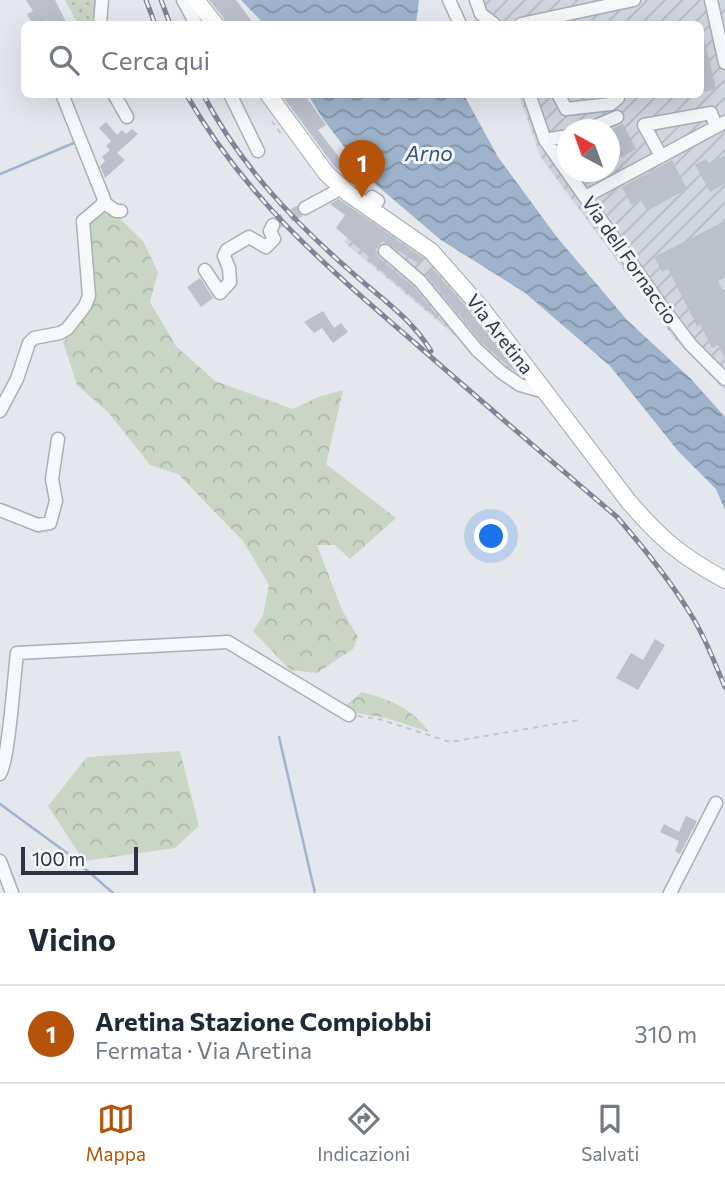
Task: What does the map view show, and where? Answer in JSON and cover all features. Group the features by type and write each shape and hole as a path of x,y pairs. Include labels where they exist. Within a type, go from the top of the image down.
{"main road":[{"path":"197,0 213,21"},
{"name":"Via Aretina","path":"271,98 326,173 342,188 372,203 427,244 483,310 651,528 687,559 725,580"}],"street":[{"path":"100,21 102,0"},
{"path":"183,0 194,21"},
{"path":"449,0 459,21"},
{"path":"477,0 481,13 490,21"},
{"path":"535,21 635,0"},
{"path":"711,0 725,63"},
{"path":"64,98 103,202 116,211 121,211"},
{"path":"116,98 127,117"},
{"path":"232,98 258,151"},
{"name":"Via dell Fornaccio","path":"530,98 545,140 662,307 691,345 724,376"},
{"path":"560,98 566,109 611,104 618,98"},
{"path":"585,197 662,156 721,124 711,113 644,125 662,156"},
{"path":"612,119 617,117"},
{"path":"545,140 557,138"},
{"path":"305,208 342,188"},
{"path":"0,411 17,379 29,343 34,338 60,334 86,306 89,296 83,221 103,202"},
{"path":"205,270 220,293 230,282 229,268 224,256 227,250 250,237 266,247 274,239 270,231 273,225"},
{"path":"384,251 421,281 477,350 500,372 520,385 545,392"},
{"path":"0,510 38,525 50,523 56,500 52,479 58,439"},
{"path":"0,774 3,771 17,653 228,642 349,715"},
{"path":"670,893 716,803"},
{"path":"0,861 12,893"}],"path":[{"path":"272,116 275,127 283,137 279,131"},
{"path":"349,715 379,719 450,742 579,720"}],"shaded area":[{"path":"473,0 725,0 725,391 673,337 559,182 620,182 620,119 557,119 557,179 540,156 520,98 704,98 704,21 478,21"},
{"path":"371,205 438,250 561,405 523,393 344,242"}],"green space":[{"path":"65,0 98,0 95,21 76,21"},
{"path":"114,213 143,241 158,272 150,302 176,346 215,381 293,409 318,397 343,390 326,464 396,518 350,559 335,545 317,545 342,610 358,637 353,649 317,673 290,670 253,631 263,615 269,585 243,541 178,474 150,465 108,412 77,385 63,342 80,324 92,305 86,227 97,214"},
{"path":"362,692 407,710 429,732 386,718 351,712 345,706"},
{"path":"180,751 199,826 175,848 84,861 48,806 87,757"}],"water":[{"path":"241,0 419,0 416,21 261,21"},
{"name":"Arno","path":"310,98 466,98 498,157 556,236 627,320 691,379 725,417 725,510 716,489 678,451 610,366 524,292 441,240 368,178"}],"building":[{"path":"26,0 55,0 66,21 30,21 27,14 33,11"},
{"path":"209,0 236,0 252,21 224,21"},
{"path":"704,38 716,89 704,92"},
{"path":"284,98 307,98 326,125 318,130 342,161 349,154 360,169 356,174 369,186 364,192 334,166"},
{"path":"106,122 117,135 122,130 126,134 132,129 138,134 117,153 125,160 105,178 100,166 105,161 102,157 110,150 106,146 111,141 99,128"},
{"path":"623,124 636,149 620,158 620,125"},
{"path":"725,155 725,184 710,192 695,165 706,159 709,163"},
{"path":"672,160 687,189 647,211 641,200 631,205 622,187"},
{"path":"339,199 423,258 419,264 383,241 375,250 379,258 414,287 443,323 367,259 369,257 336,228 345,215 330,204"},
{"path":"725,221 725,277 718,281 725,295 725,358 718,345 712,348 700,324 697,326 668,269 662,272 654,257"},
{"path":"433,269 475,317 517,373 483,344 426,275"},
{"path":"200,278 213,298 201,307 187,287"},
{"path":"323,311 334,328 341,323 348,332 333,343 322,328 314,333 304,322"},
{"path":"655,639 665,645 638,690 616,678 631,653 643,660"},
{"path":"686,816 697,821 680,854 675,851 679,841 660,832 664,824 679,832"}],"waterway":[{"path":"0,174 76,142"},
{"path":"279,737 315,893"},
{"path":"0,804 67,853 113,893"}],"tunnel":[{"path":"273,225 305,208"}],"railway":[{"path":"146,0 154,21"},
{"path":"161,0 169,21"},
{"path":"189,98 235,167 319,258 617,517 655,563 690,613 725,687"},
{"path":"205,98 232,143 267,188 326,249 403,316 431,351"}],"place":[{"name":"Aretina Stazione Compiobbi","path":"362,198"}]}
